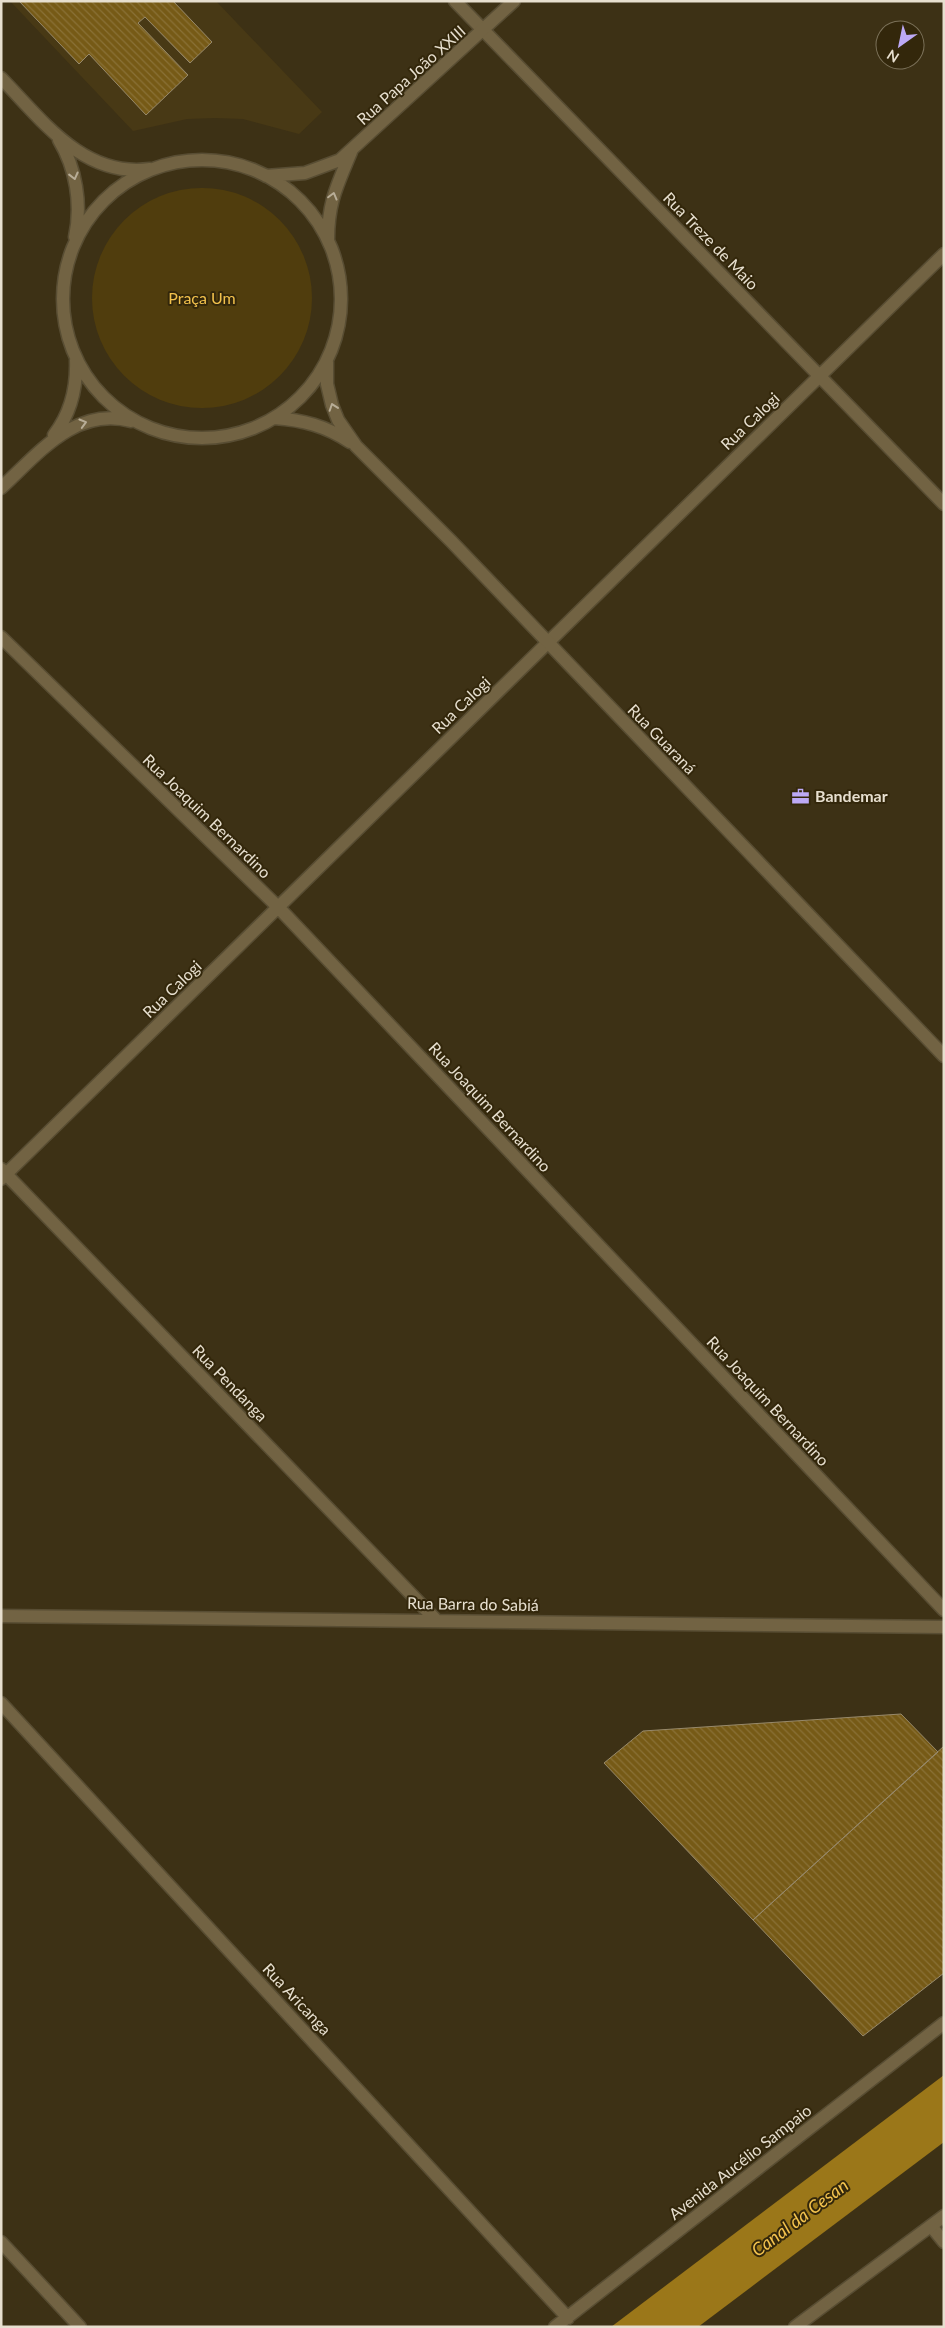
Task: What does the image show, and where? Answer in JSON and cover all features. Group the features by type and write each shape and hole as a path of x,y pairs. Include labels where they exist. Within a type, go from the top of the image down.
{"street":[{"name":"Rua Treze de Maio","path":"455,1 944,504"},
{"name":"Rua Papa João XXIII","path":"265,176 285,176 314,170 340,160 351,152 514,1"},
{"path":"1,78 54,132 75,150 100,164 139,170 189,161 220,162 265,176 291,193 321,228 328,242 338,272 342,302 337,333 327,362 299,400 274,418 246,431 208,438 169,434 122,418 87,421 58,434 1,488"},
{"path":"43,449 60,428 69,409 77,375 76,357 66,327 63,296 67,266 77,228 78,205 75,182 64,148 54,132"},
{"name":"Rua Papa João XXIII","path":"328,242 328,218 332,196 351,152"},
{"path":"72,250 86,223 106,199 130,181 159,167"},
{"name":"Rua Calogi","path":"3,1174 944,254"},
{"path":"76,357 102,395 140,423"},
{"name":"Rua Guaraná","path":"327,362 327,384 332,405 338,420 356,446 451,541 944,1056"},
{"name":"Rua Guaraná","path":"274,418 318,425 356,446"},
{"name":"Rua Joaquim Bernardino","path":"1,637 278,907 944,1610"},
{"name":"Rua Pendanga","path":"3,1174 436,1620"},
{"name":"Rua Barra do Sabiá","path":"1,1616 944,1627"},
{"name":"Rua Aricanga","path":"1,1703 568,2318"},
{"name":"Avenida Aucélio Sampaio","path":"555,2327 944,2023"},
{"path":"795,2327 944,2216"},
{"path":"931,2226 944,2242"},
{"path":"1,2242 80,2327"}],"shaded area":[{"path":"10,1 216,1 322,112 299,134 243,119 215,118 187,119 133,131"}],"green space":[{"name":"Praça Um","path":"191,188 213,188 244,196 263,206 280,220 294,237 304,256 310,276 312,298 310,320 304,340 294,359 280,376 263,390 234,404 213,408 191,408 170,404 150,395 132,383 117,368 105,350 96,330 92,309 92,287 96,266 105,246 117,228 132,213 150,201 170,192"}],"water":[{"name":"Canal da Cesan","path":"944,2075 944,2142 698,2327 611,2327"}],"building":[{"path":"19,1 173,1 212,42 190,63 145,17 138,23 188,75 146,115 89,54 79,64"},
{"path":"901,1714 938,1752 753,1920 604,1763 643,1731"},
{"path":"944,1746 944,1973 863,2036 753,1920"}],"place":[{"name":"Bandemar","path":"801,796"}]}
